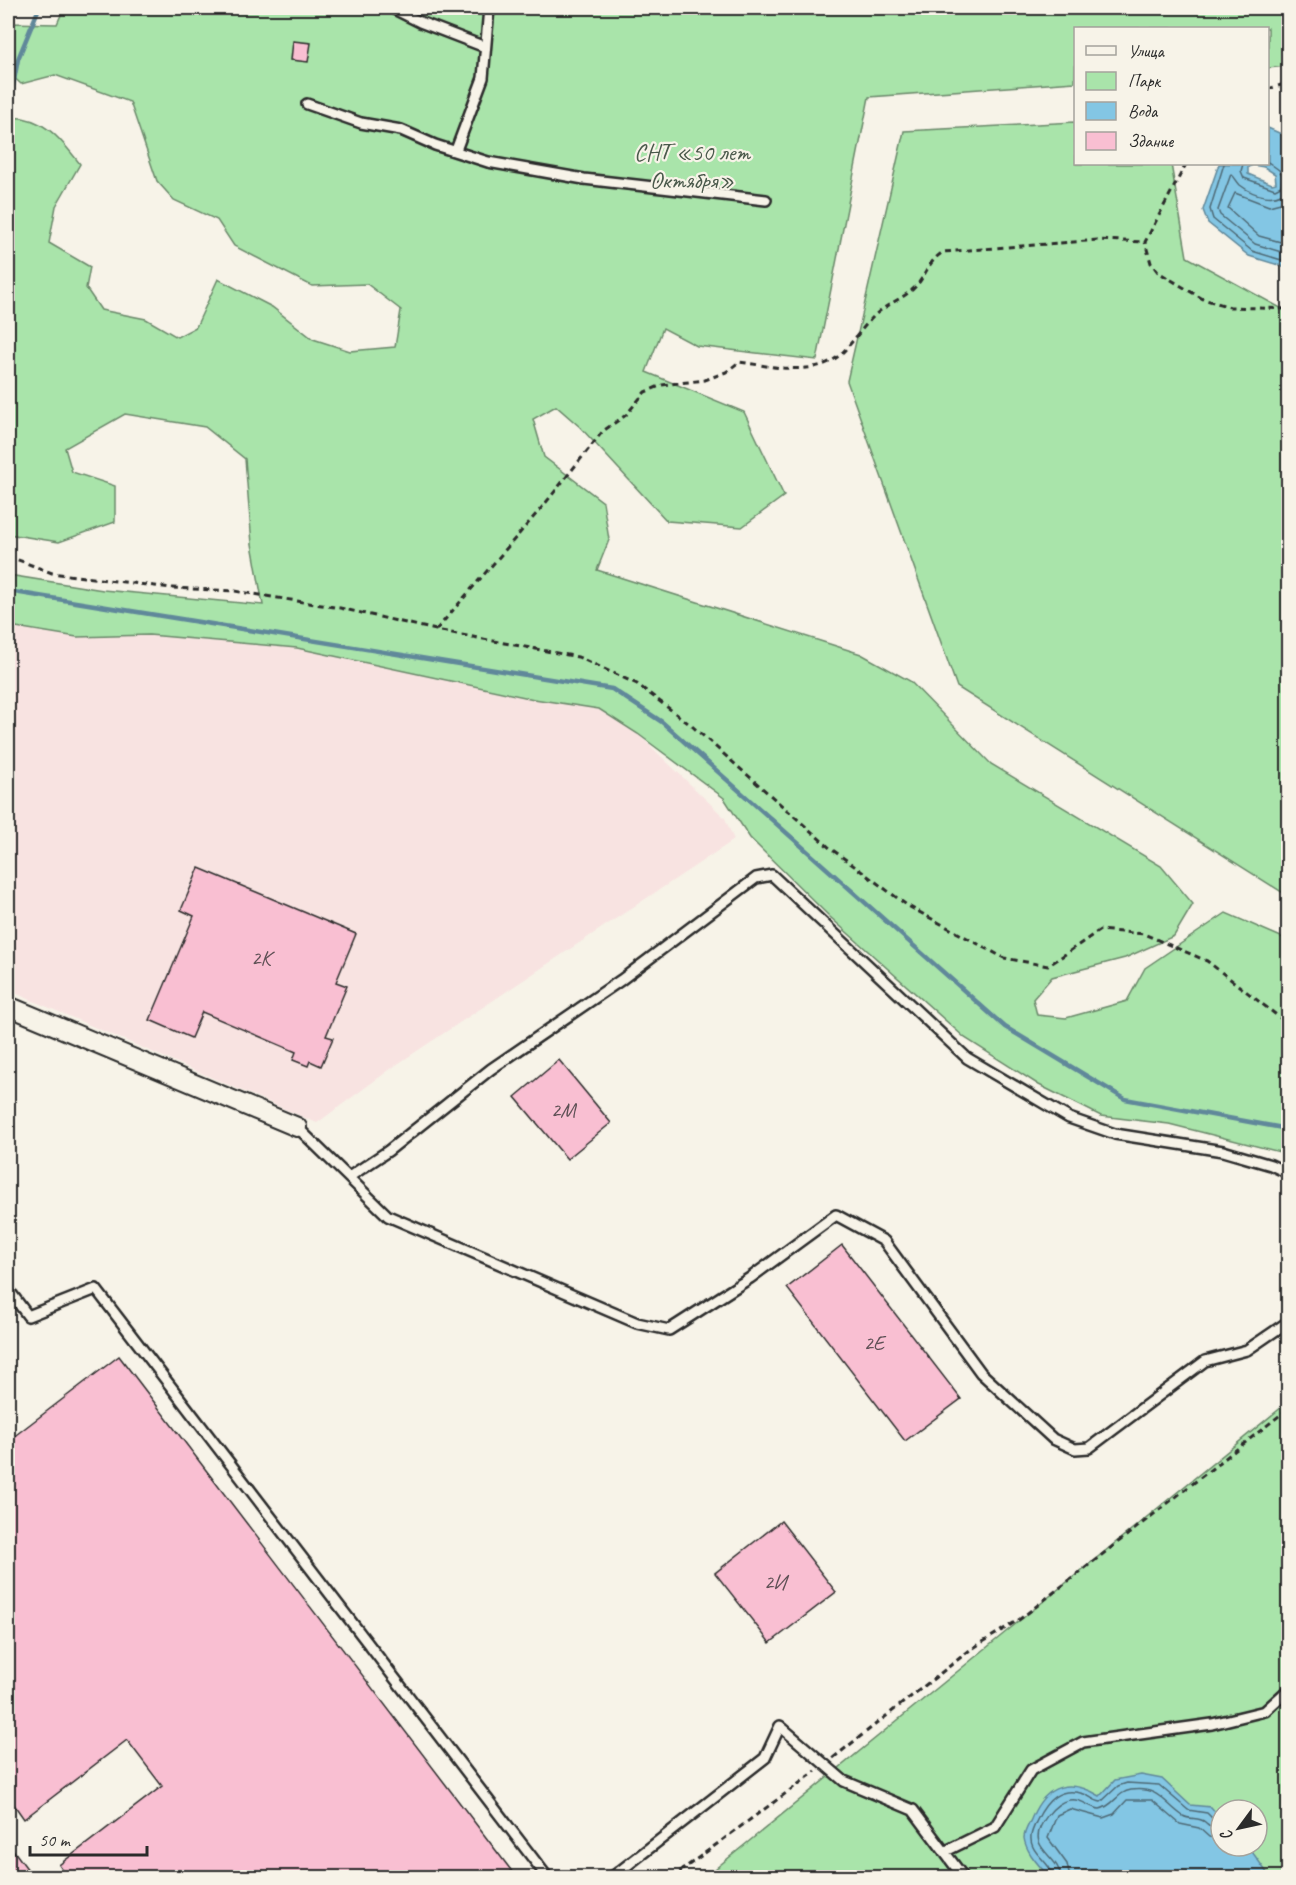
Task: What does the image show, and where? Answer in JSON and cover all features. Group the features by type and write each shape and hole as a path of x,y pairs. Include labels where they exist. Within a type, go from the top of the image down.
{"street":[{"path":"8,1006 297,1127"}],"lane":[{"path":"392,8 420,22 485,47"},
{"path":"456,150 483,78 489,8"},
{"path":"307,104 361,123 401,130 435,145 488,162 584,179 766,200"},
{"path":"349,1177 388,1151 491,1069 621,980 756,878 772,875 967,1058 1069,1118 1115,1134 1223,1151 1271,1165 1288,1173"},
{"path":"297,1127 388,1216 637,1323 669,1330 750,1278 836,1215 884,1241 981,1372 1053,1439 1075,1449 1089,1448 1205,1360 1247,1350 1288,1322"},
{"path":"8,1289 27,1316 96,1289 548,1878"},
{"path":"944,1852 995,1827 1031,1770 1083,1742 1212,1724 1265,1712 1288,1690"},
{"path":"611,1878 765,1758 780,1726 844,1781 913,1810 964,1878"}],"path":[{"path":"1269,89 1288,83"},
{"path":"1185,165 1144,242 1151,263 1158,272 1203,299 1230,307 1288,309"},
{"path":"436,630 544,505 603,431 626,415 645,392 662,385 705,380 726,372 739,362 793,368 823,366 840,354 875,314 911,291 921,281 932,259 943,252 1088,241 1144,242"},
{"path":"8,556 52,573 171,588 235,591 340,608 436,630 578,657 637,684 692,726 830,848 908,906 1004,958 1048,966 1100,930 1144,934 1206,961 1288,1024"},
{"path":"671,1878 824,1765 969,1650 1020,1619 1288,1409"}],"shaded area":[{"path":"16,627 77,637 149,635 298,648 534,699 599,709 638,734 725,818 734,840 396,1065 317,1123 8,990 8,628"}],"green space":[{"name":"СНТ «50 лет Октября»","path":"64,8 1288,8 1288,66 1269,68 1269,27 1074,27 1074,82 869,97 817,360 697,346 663,328 646,372 744,412 784,496 742,527 667,521 580,427 556,406 533,419 544,457 603,502 609,540 597,570 861,654 910,681 991,764 1161,866 1193,904 1174,936 1125,958 1052,977 1033,999 1037,1015 1066,1018 1127,1001 1145,968 1226,913 1288,940 1288,1154 1169,1124 1101,1116 1039,1085 965,1038 830,917 750,838 724,798 638,734 599,709 534,699 297,648 149,635 77,637 16,627 8,628 8,575 103,590 263,605 252,544 245,459 205,427 125,414 65,448 72,472 115,486 115,522 59,542 8,534 8,118 20,118 40,124 58,137 80,164 56,206 49,243 90,267 86,288 101,310 146,319 177,337 196,327 218,279 272,307 313,339 350,351 395,347 401,310 367,284 312,286 234,246 217,220 174,200 157,181 130,102 55,75 21,84 8,72 8,23 57,24"},
{"path":"1074,122 1074,165 1171,165 1187,257 1288,312 1288,896 957,687 847,381 904,131"},
{"path":"1288,1402 1288,1877 704,1878"}],"water":[{"path":"1269,128 1288,137 1288,268 1249,256 1208,223 1203,210 1219,165 1253,165 1269,165","holes":["1253,165 1264,167 1275,174 1276,183 1272,184 1248,174 1248,167"]},
{"path":"1141,1775 1162,1779 1190,1805 1209,1807 1209,1858 1257,1858 1270,1877 1049,1877 1030,1854 1024,1838 1032,1817 1044,1797 1060,1787 1069,1786 1089,1790 1100,1796 1115,1780"}],"building":[{"path":"293,41 311,43 308,62 291,60"},
{"path":"199,868 356,934 336,982 347,986 326,1036 333,1038 321,1066 310,1061 308,1066 293,1060 296,1052 202,1012 191,1038 150,1020 194,916 181,910"},
{"path":"559,1060 611,1123 567,1159 515,1097"},
{"path":"842,1245 961,1399 905,1441 787,1288"},
{"path":"119,1356 517,1878 68,1878 59,1865 162,1786 127,1740 24,1819 8,1796 8,1441"},
{"path":"781,1521 836,1592 770,1643 715,1573"},
{"path":"8,1843 34,1878 8,1878"}],"waterway":[{"path":"8,112 18,59 39,8"},
{"path":"8,591 612,689 662,722 1005,1027 1125,1099 1288,1129"}]}
